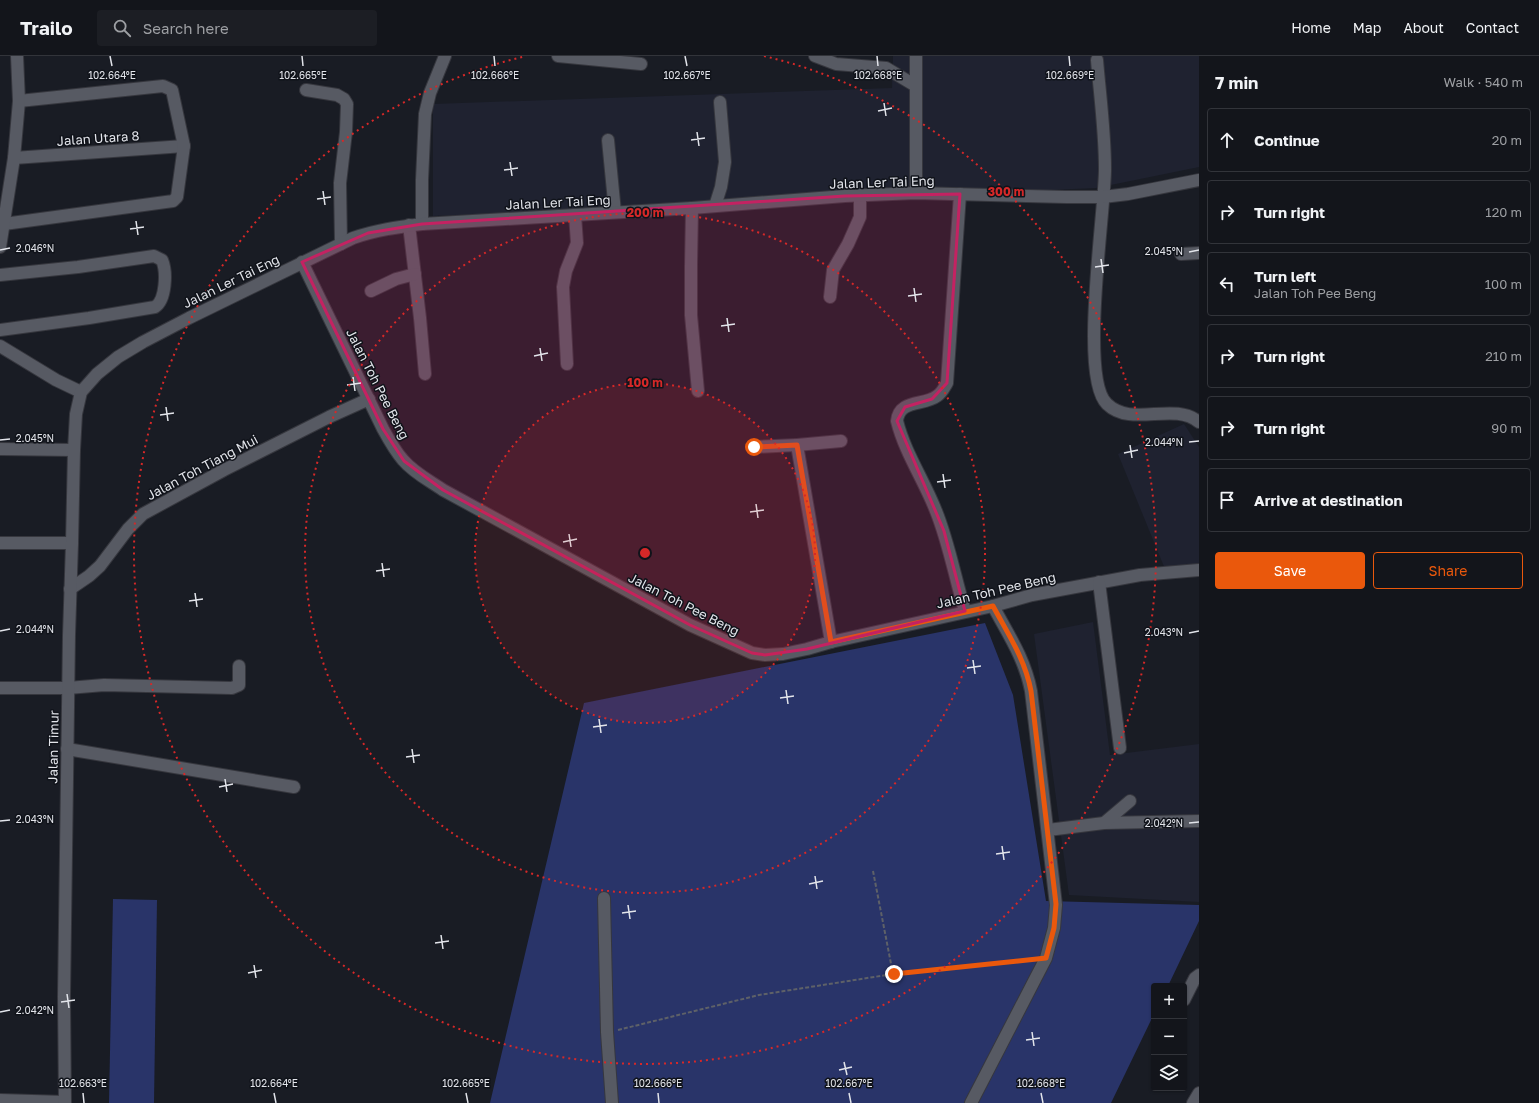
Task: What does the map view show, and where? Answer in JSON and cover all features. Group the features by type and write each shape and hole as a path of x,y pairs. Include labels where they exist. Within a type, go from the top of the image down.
{"street":[{"path":"0,246 14,158 19,100 17,56"},
{"path":"422,224 425,114 430,93 445,56"},
{"path":"558,56 640,64"},
{"path":"815,56 836,64 886,68 916,86"},
{"path":"916,56 916,193"},
{"path":"1097,60 1105,169 1094,336 1095,365 1099,389 1106,404 1121,414 1174,413 1194,418 1199,422"},
{"path":"2,228 173,201 178,197 184,146 172,90 163,86 19,100"},
{"path":"306,90 337,96 344,99 347,104 346,132 340,183 341,244"},
{"path":"716,206 722,187 725,162 720,102"},
{"path":"608,140 615,212"},
{"name":"Jalan Utara 8","path":"14,158 184,146"},
{"name":"Jalan Ler Tai Eng","path":"80,392 102,370 118,357 143,342 302,262 368,233 422,224 692,208 860,195 916,193 1103,197 1128,194 1199,180"},
{"path":"960,194 947,383 939,395 932,399 905,407 897,415 897,421 909,456 930,496 944,532 957,586 965,611"},
{"path":"830,296 833,270 848,244 860,217 860,195"},
{"path":"692,208 691,301 698,391"},
{"path":"567,364 563,287 566,271 577,243 576,215"},
{"path":"409,226 425,374"},
{"path":"1181,254 1199,253"},
{"path":"0,275 78,267 154,256 162,260 164,264 163,299 160,305 89,318 0,330"},
{"name":"Jalan Toh Pee Beng","path":"302,262 394,448 404,461 420,475 450,494 690,625 752,653 765,655 783,654 965,611 993,606 1032,595 1140,575 1199,570"},
{"path":"370,291 415,274"},
{"path":"0,346 56,380 80,392"},
{"name":"Jalan Timur","path":"65,1102 64,997 70,589 74,450 76,414 80,392"},
{"name":"Jalan Toh Tiang Mui","path":"70,589 89,576 100,566 132,524 149,510 329,417 369,399"},
{"path":"754,447 841,441"},
{"path":"797,445 831,642"},
{"path":"0,449 74,450"},
{"path":"0,543 72,543"},
{"path":"1099,582 1120,748"},
{"path":"970,1103 1046,958 1054,928 1056,904 1028,675 1023,661 993,606"},
{"path":"0,688 68,688 118,685 232,688 239,686 239,666"},
{"path":"67,750 294,787"},
{"path":"1104,823 1130,801"},
{"path":"1048,830 1104,823 1199,821"},
{"path":"604,898 608,1032 612,1103"},
{"path":"1187,994 1195,978 1199,975"},
{"path":"1193,1103 1199,1093"},
{"path":"0,1100 65,1102"}],"path":[{"path":"873,870 894,974"},
{"path":"608,1032 759,995 894,974 1046,958"}],"highlighted area":[{"path":"960,194 947,383 932,399 905,407 897,421 944,531 965,611 807,649 765,655 752,653 690,625 443,490 404,461 383,429 302,262 368,233 422,224 845,196"}],"shaded area":[{"path":"893,56 1199,56 1199,167 1096,188 433,216 433,104 892,88"},
{"path":"1184,424 1199,447 1199,564 1165,569 1118,454"},
{"path":"1093,622 1110,755 1199,744 1199,902 1069,895 1034,634"},
{"path":"985,623 1013,695 1046,901 1199,905 1199,921 1169,983 1151,983 1151,1020 1111,1103 490,1103 584,703"},
{"path":"113,899 157,900 154,1103 109,1103"}],"route":[{"path":"754,447 797,445 831,642 993,606 1023,661 1028,675 1056,904 1054,928 1046,958 894,974"}]}
